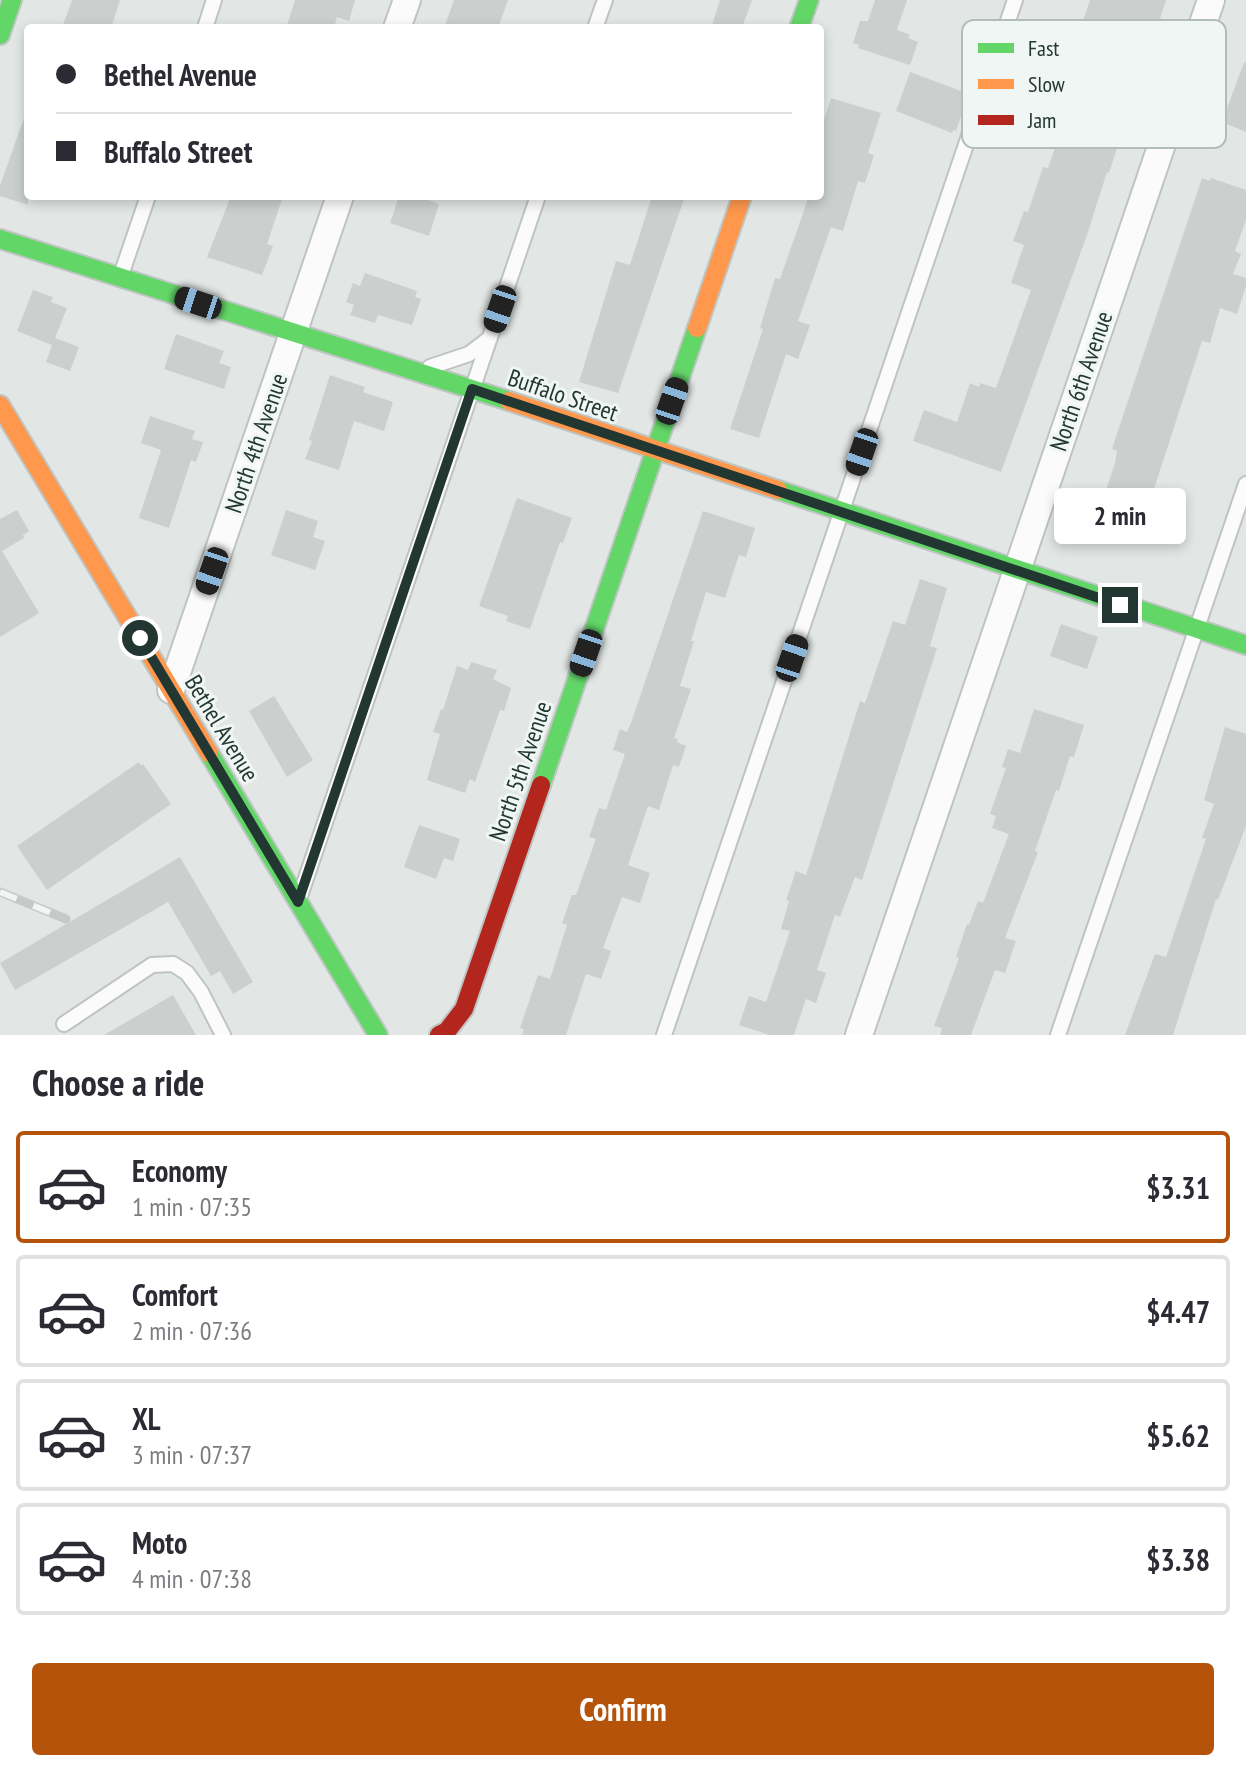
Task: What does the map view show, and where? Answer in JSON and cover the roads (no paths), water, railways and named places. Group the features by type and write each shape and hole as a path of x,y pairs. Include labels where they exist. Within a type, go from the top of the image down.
{"street":[{"path":"0,35 12,0"},
{"path":"398,24 407,0"},
{"path":"800,24 809,0"},
{"name":"North 6th Avenue","path":"1204,20 1211,0"},
{"name":"North 6th Avenue","path":"859,1035 1161,148"},
{"name":"North 4th Avenue","path":"171,690 339,200"},
{"name":"North 5th Avenue","path":"439,1035 447,1031 464,1009 741,200"},
{"name":"Buffalo Street","path":"0,239 414,370 1246,645"},
{"name":"Bethel Avenue","path":"0,405 378,1035"}],"lane":[{"path":"206,24 214,0"},
{"path":"596,24 605,0"},
{"path":"1008,20 1015,0"},
{"path":"664,1035 965,148"},
{"path":"120,278 147,200"},
{"path":"298,902 537,200"},
{"path":"414,370 469,354 490,338"},
{"path":"1058,1035 1246,484"},
{"path":"64,1024 152,965 173,964 187,973 201,992 223,1035"}],"railway":[{"path":"0,892 66,919"}]}
